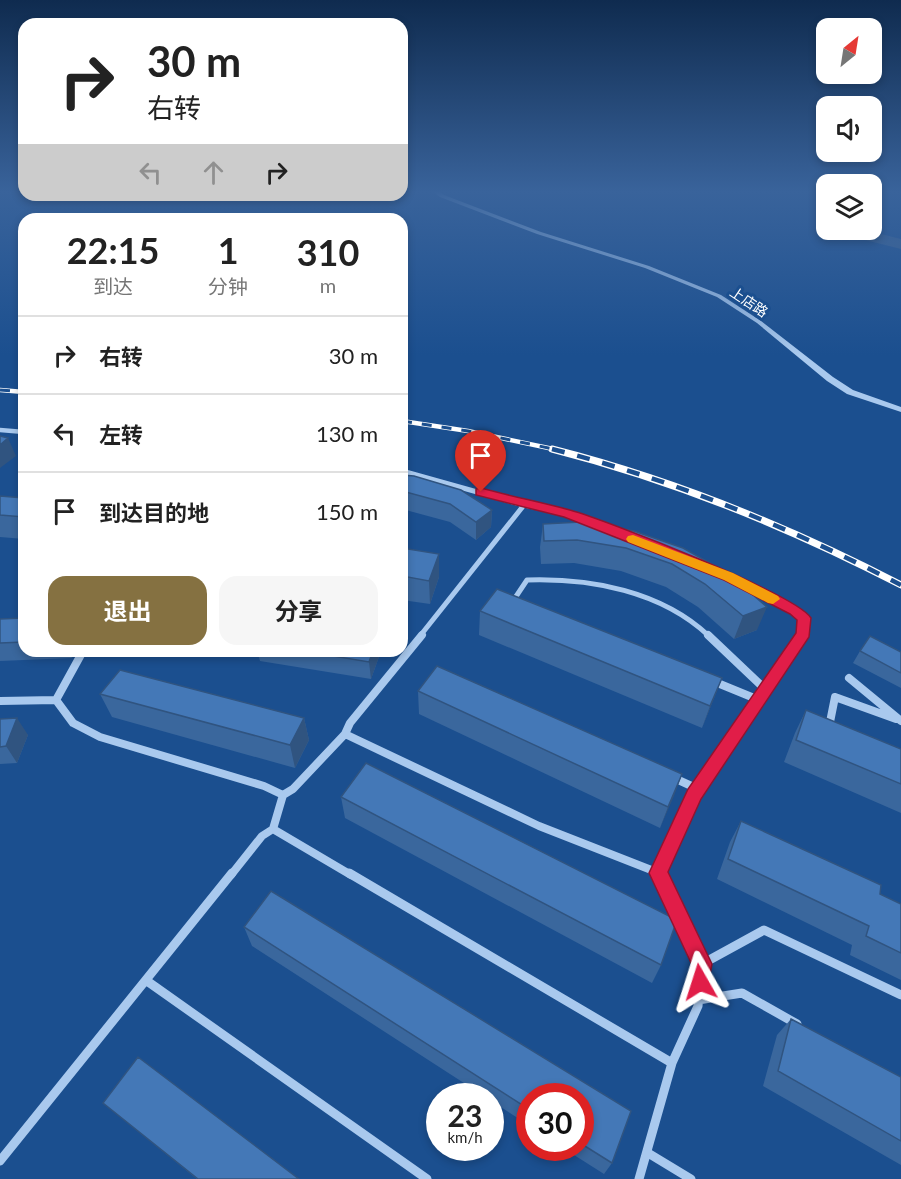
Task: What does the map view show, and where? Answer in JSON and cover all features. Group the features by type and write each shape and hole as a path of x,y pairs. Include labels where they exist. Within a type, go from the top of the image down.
{"street":[{"name":"上店路","path":"577,245 647,267 719,296 759,322 830,379 850,392 901,410"},
{"path":"0,430 18,432"},
{"path":"408,473 568,514 610,530"},
{"path":"408,652 524,504"},
{"path":"659,873 698,789 804,633 804,618 795,611 728,577"},
{"path":"523,605 512,601 527,580 563,579 600,584 640,595 695,623 766,690"},
{"path":"56,700 80,657"},
{"path":"0,1161 262,836 273,829 283,795 293,789 345,734 350,723 404,657"},
{"path":"705,678 759,700"},
{"path":"849,678 899,720"},
{"path":"838,731 828,726 835,698 899,720"},
{"path":"56,700 73,723 100,737 264,786 283,795"},
{"path":"0,701 56,700"},
{"path":"345,734 502,811 599,853 659,873 702,964 698,1000 672,1063 639,1179"},
{"path":"666,774 698,789"},
{"path":"273,829 672,1063"},
{"path":"702,964 764,930 901,995"},
{"path":"147,981 427,1179"},
{"path":"698,1000 742,993 801,1026"},
{"path":"648,1153 691,1179"}],"building":[{"path":"0,436 8,438 0,445"},
{"path":"408,476 461,490 492,510 476,522 450,504 408,493"},
{"path":"0,496 18,498 18,516 0,515"},
{"path":"581,522 634,531 683,548 728,573 767,607 743,616 705,584 672,564 626,548 577,540 544,541 543,524"},
{"path":"408,549 439,554 429,581 408,577"},
{"path":"497,589 722,678 710,706 480,611"},
{"path":"18,618 18,642 0,643 0,619"},
{"path":"870,636 901,652 901,673 860,651"},
{"path":"339,657 371,657 369,662"},
{"path":"437,666 682,774 668,807 418,691"},
{"path":"120,670 304,718 290,745 100,694"},
{"path":"806,710 901,749 901,784 796,740"},
{"path":"17,718 6,746 0,747 0,719"},
{"path":"366,763 677,920 661,965 341,797"},
{"path":"741,821 881,885 880,894 901,904 901,953 866,936 869,926 728,859"},
{"path":"271,891 585,1083 516,1083 516,1101 504,1093 504,1083 488,1083 244,927"},
{"path":"791,1019 901,1077 901,1141 778,1071"},
{"path":"138,1057 299,1179 198,1179 103,1103"},
{"path":"594,1088 631,1111 612,1163 594,1152"}],"railway":[{"path":"0,390 18,392"},
{"path":"408,422 468,431 558,450"},
{"path":"552,449 687,490 774,525 901,585"}],"slow traffic":[{"path":"633,539 728,577 773,599"}],"route":[{"path":"481,492 588,521 728,577 795,611 804,618 804,633 694,794 659,873 702,964 700,982"}]}
